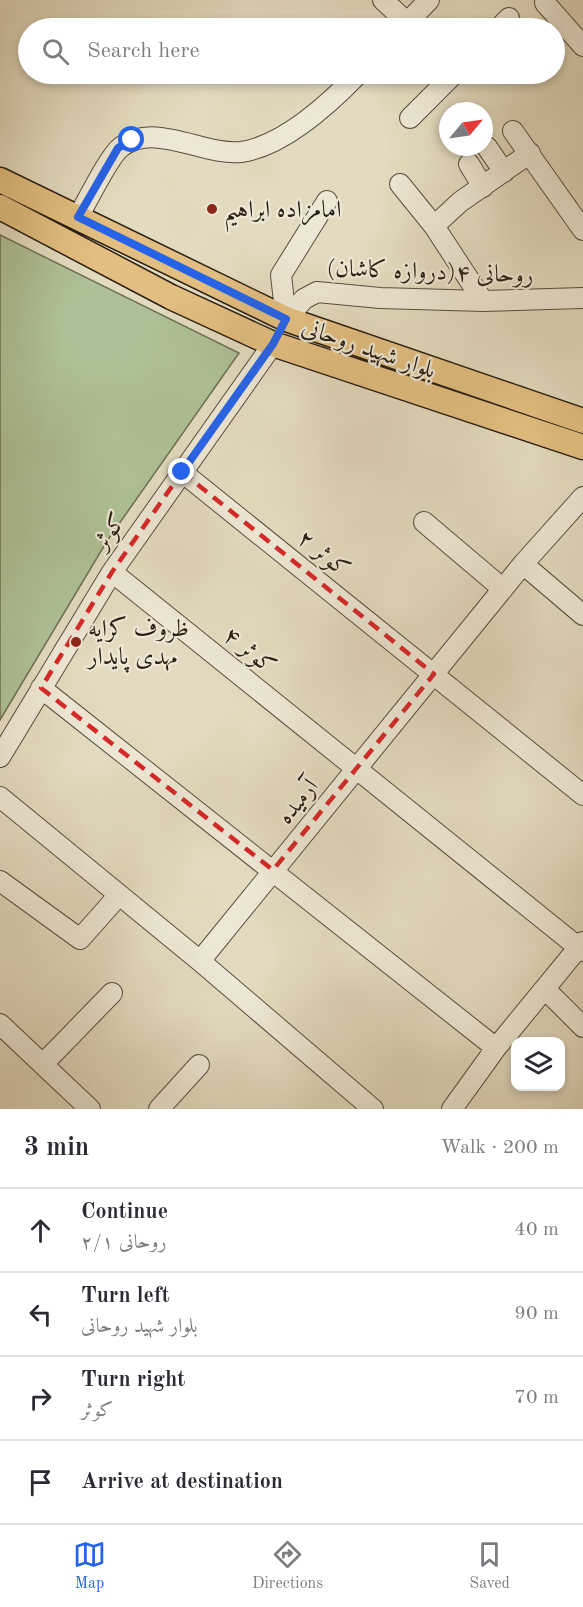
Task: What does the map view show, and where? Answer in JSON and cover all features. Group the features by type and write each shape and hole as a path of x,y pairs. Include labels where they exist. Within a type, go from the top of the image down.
{"main road":[{"name":"بلوار شهید روحانی","path":"0,180 286,319 583,421"},
{"name":"بلوار شهید روحانی","path":"0,207 171,297 273,344 583,447"},
{"path":"273,344 286,319"}],"street":[{"path":"383,0 399,18"},
{"path":"414,18 429,0"},
{"path":"545,3 558,18"},
{"path":"565,26 583,46"},
{"path":"78,217 118,148 132,140 152,137 219,151 242,152 275,140 299,125 327,105 348,84"},
{"path":"411,118 444,84"},
{"path":"513,131 581,222"},
{"path":"434,226 530,153"},
{"path":"493,156 504,172"},
{"path":"469,165 483,187"},
{"path":"400,184 434,226 483,301"},
{"path":"286,319 281,275 327,201"},
{"name":"روحانی ۴(دروازه کاشان)","path":"286,319 304,299 317,292 380,298 483,301 583,298"},
{"name":"کوثر","path":"0,757 112,572 273,344"},
{"name":"کوثر ۲","path":"182,472 583,795"},
{"name":"آرمیده","path":"200,961 523,564 583,497"},
{"path":"424,522 503,590"},
{"path":"523,564 583,615"},
{"name":"کوثر ۴","path":"112,572 581,947"},
{"path":"41,688 496,1048"},
{"path":"0,797 200,961 373,1109"},
{"path":"0,881 80,939 119,894"},
{"path":"452,1109 496,1048 581,947"},
{"path":"545,989 583,1027"},
{"path":"43,1064 112,993"},
{"path":"0,1024 90,1109"},
{"path":"159,1109 199,1065"}],"highlighted area":[{"path":"182,472 434,674 273,870 41,688 112,572"}],"green space":[{"path":"0,235 239,353 107,541 0,720"}],"place":[{"name":"امامزاده ابراهیم","path":"212,209"},
{"name":"ظروف کرایه مهدی پایدار","path":"76,642"}],"route":[{"path":"132,140 118,148 78,217 286,319 273,344 182,472"}]}
